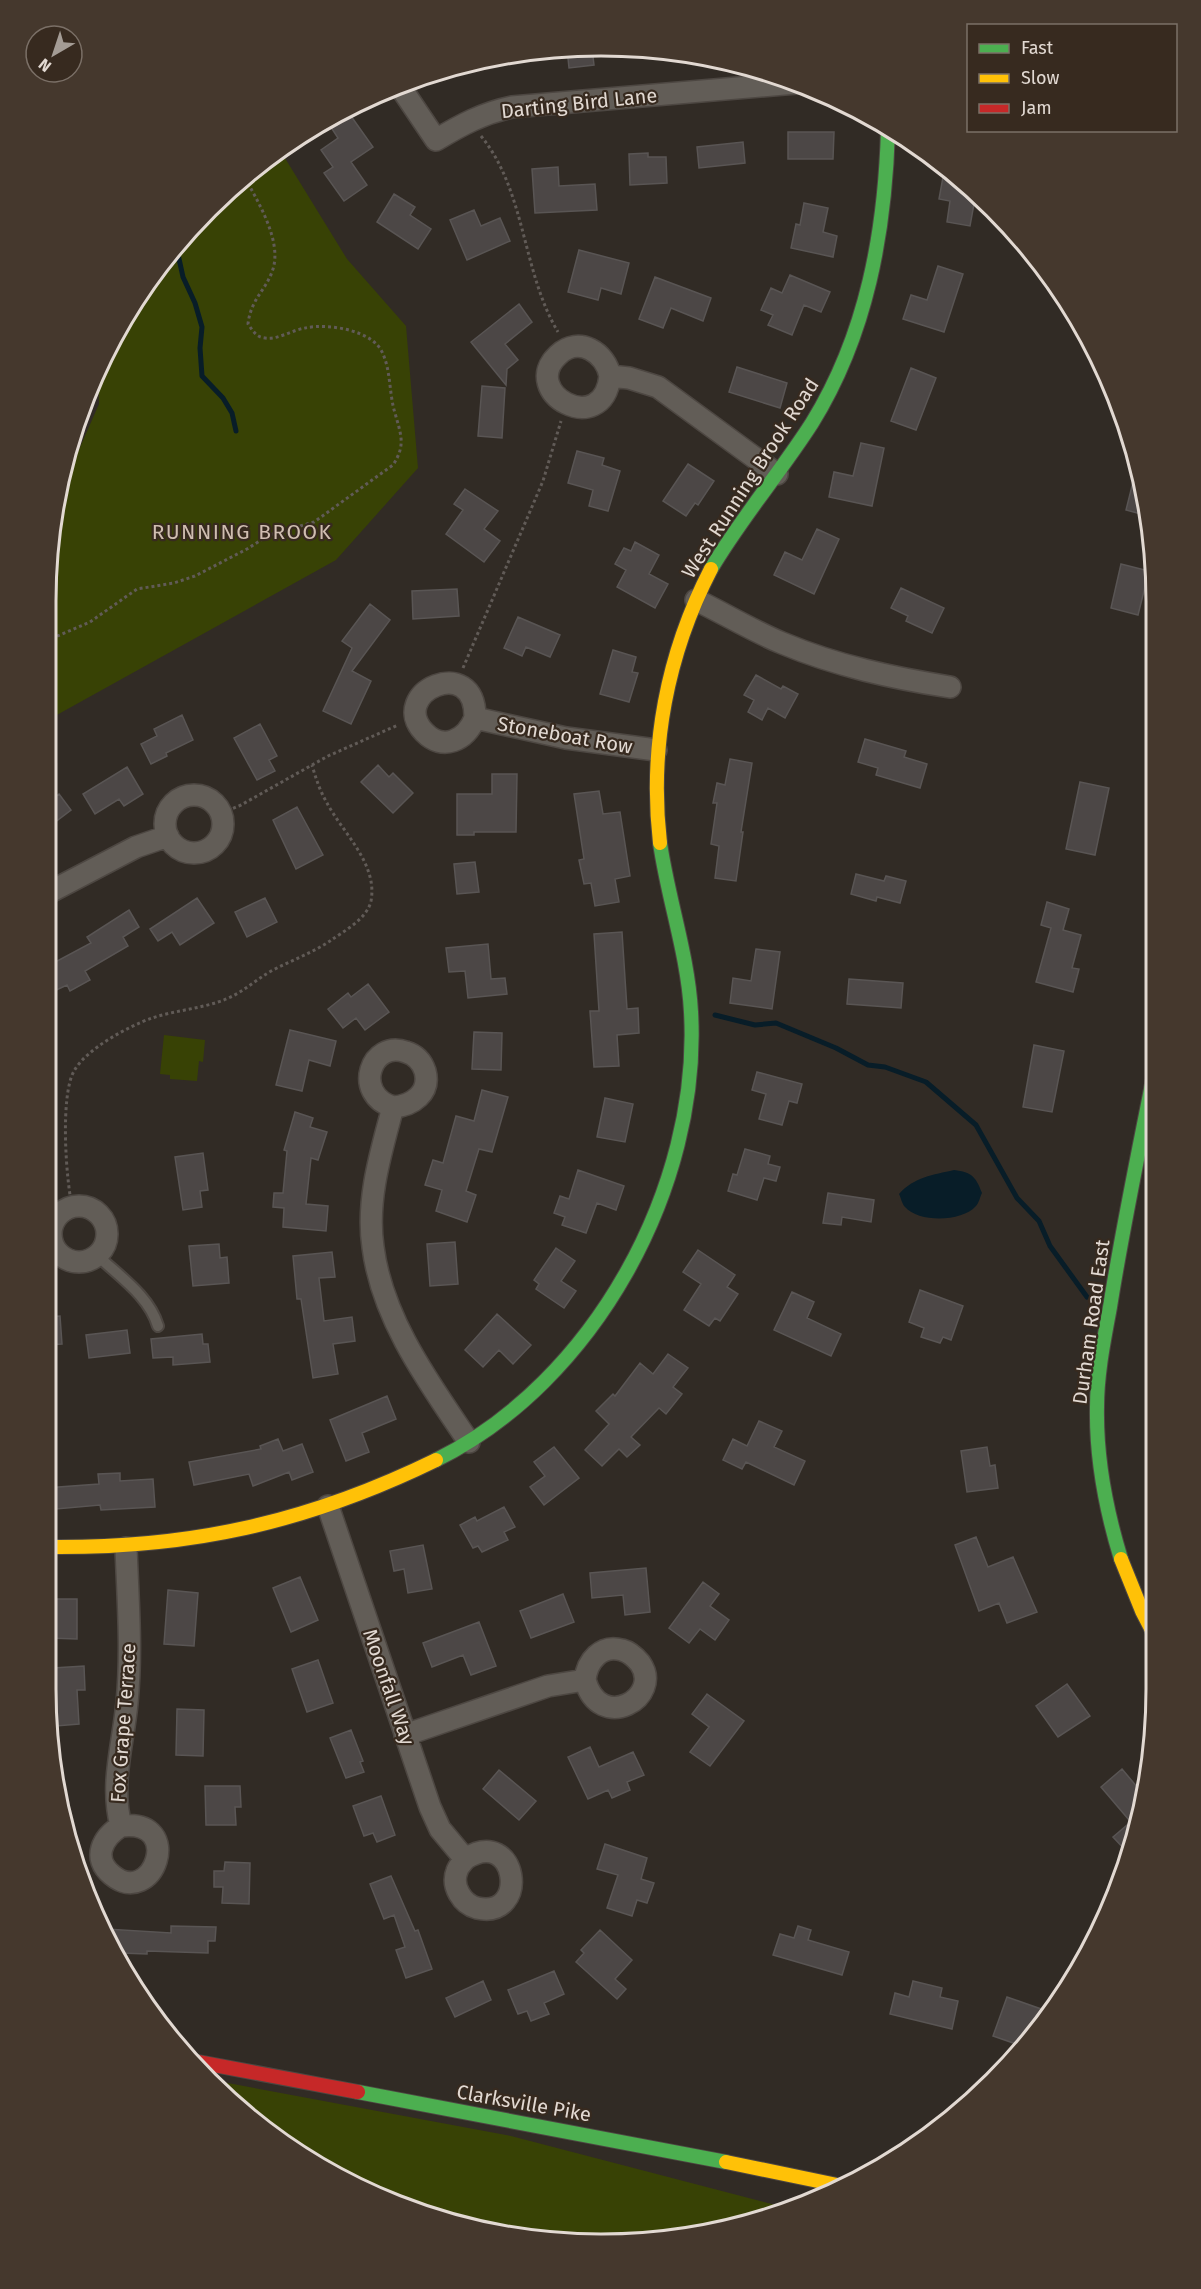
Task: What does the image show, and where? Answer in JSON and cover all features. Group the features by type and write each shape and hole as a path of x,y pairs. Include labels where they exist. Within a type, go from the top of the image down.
{"street":[{"name":"Darting Bird Lane","path":"404,92 435,140 488,112 512,107 777,85"},
{"name":"West Running Brook Road","path":"56,1547 126,1548 223,1534 328,1506 381,1486 469,1442 516,1408 544,1382 577,1345 602,1313 646,1239 673,1163 681,1131 690,1063 689,988 658,829 656,750 670,673 696,600 712,568 832,390 865,299 877,254 885,208 888,138"},
{"path":"584,347 595,351 603,358 610,376 605,394 592,405 575,408 564,404 556,396 549,380 551,365 560,353 567,349 584,347"},
{"path":"610,376 629,378 658,387 777,474"},
{"path":"696,600 781,642 817,656 891,677 950,687"},
{"path":"416,716 417,704 425,691 441,683 455,684"},
{"name":"Stoneboat Row","path":"416,716 420,728 437,741 446,742 463,737 471,729 475,718 472,698 464,689 455,684"},
{"name":"Stoneboat Row","path":"475,718 567,738 656,750"},
{"path":"200,795 210,799 222,813 223,831 219,841 209,850 188,853 177,848 168,836 165,818 171,806 180,798 200,795"},
{"path":"56,889 136,848 168,836"},
{"path":"393,1107 374,1186 372,1245 379,1277 391,1311 411,1350 439,1398 469,1442"},
{"name":"Durham Road East","path":"1146,1116 1112,1293 1102,1358 1097,1416 1106,1499 1116,1545 1131,1588 1146,1618"},
{"path":"56,1217 72,1206 83,1206 94,1210 103,1218 108,1230 107,1242 98,1256 90,1261 79,1263 68,1261 60,1256 56,1250"},
{"name":"Moonfall Way","path":"328,1506 430,1807 440,1829 465,1859"},
{"name":"Fox Grape Terrace","path":"121,1826 117,1808 116,1784 127,1704 130,1651 126,1548"},
{"path":"405,1736 548,1686 585,1680"},
{"name":"Clarksville Pike","path":"205,2063 659,2148 828,2183"}],"lane":[{"path":"98,1256 142,1297 154,1313 158,1326"}],"path":[{"path":"468,121 491,148 501,170 519,221 538,289 552,323 567,349"},
{"path":"56,637 90,622 137,589 174,583 195,576 248,549 269,535 314,522 393,465 401,452 402,437 389,393 383,352 373,341 361,333 338,328 306,327 266,339 255,335 248,324 249,309 274,268 274,245 269,223 249,185"},
{"path":"455,684 543,481 557,438 564,404"},
{"path":"222,813 241,805 312,765 416,716"},
{"path":"72,1206 67,1183 65,1123 73,1072 85,1058 110,1038 152,1018 212,1004 242,993 271,971 320,948 349,928 364,915 368,908 371,902 371,885 367,867 327,804 312,765"}],"green space":[{"path":"284,157 347,259 406,326 418,468 336,560 56,715 56,600 60,529 73,463 99,404 99,388 112,359 147,298 168,269 215,215"},
{"path":"164,1035 205,1040 203,1062 199,1061 197,1081 170,1079 170,1075 160,1074"},
{"path":"224,2082 511,2136 776,2205 707,2223 636,2232 600,2234 565,2232 494,2223 425,2205 359,2177 298,2142 269,2121"}],"water":[{"path":"954,1170 972,1176 982,1193 977,1205 970,1211 951,1218 930,1218 911,1212 904,1206 899,1194 905,1188 924,1178"}],"building":[{"path":"593,56 594,65 569,68 568,57"},
{"path":"351,116 373,147 351,162 367,185 344,201 324,173 333,167 321,150 338,138 331,127"},
{"path":"788,132 834,132 833,159 788,159"},
{"path":"743,142 745,163 699,168 697,147"},
{"path":"648,153 648,157 666,157 667,183 630,185 629,154"},
{"path":"558,167 559,186 595,184 597,210 535,213 532,169"},
{"path":"943,177 974,204 970,226 947,222 950,201 939,199"},
{"path":"394,194 415,207 410,215 431,229 418,249 377,222"},
{"path":"804,203 828,208 823,232 837,236 833,257 791,248 796,224 800,225"},
{"path":"474,210 481,226 500,218 510,241 467,260 450,220"},
{"path":"579,250 629,263 621,294 601,288 598,300 568,292"},
{"path":"938,266 963,274 944,332 903,319 911,295 927,300"},
{"path":"790,275 830,292 821,312 804,305 792,335 768,325 773,315 761,310 771,288 782,293"},
{"path":"655,277 711,298 703,321 671,308 663,328 639,319"},
{"path":"519,304 532,322 505,344 518,360 507,369 506,385 471,342"},
{"path":"737,367 787,383 780,408 729,392"},
{"path":"911,368 936,378 916,430 891,421"},
{"path":"482,386 505,388 502,438 478,436"},
{"path":"861,443 884,448 872,506 829,497 834,472 853,476"},
{"path":"577,451 604,458 602,465 620,471 608,511 589,506 593,490 568,483"},
{"path":"688,464 714,481 698,505 695,503 686,516 663,501"},
{"path":"1133,484 1138,513 1126,510"},
{"path":"465,489 498,511 484,529 500,541 484,562 446,534 463,510 454,504"},
{"path":"817,529 839,539 814,594 774,575 785,552 802,560"},
{"path":"635,542 659,555 649,574 668,584 655,608 617,587 626,570 615,564 624,548 631,551"},
{"path":"1121,564 1144,570 1145,586 1138,615 1111,608"},
{"path":"901,588 944,608 932,633 906,621 908,616 891,608"},
{"path":"457,589 459,616 413,619 412,591"},
{"path":"370,604 390,620 352,671 371,681 351,724 323,711 352,648 342,641"},
{"path":"518,617 560,635 550,657 526,647 522,656 504,648"},
{"path":"613,650 636,657 632,672 638,673 629,702 600,694"},
{"path":"756,675 781,689 783,686 798,694 785,718 768,708 762,720 748,712 754,700 744,695"},
{"path":"182,715 193,740 166,753 167,756 151,764 141,744 157,736 154,729"},
{"path":"260,724 277,756 269,760 275,771 257,780 234,738"},
{"path":"865,739 906,751 904,757 927,764 920,788 876,775 878,768 858,762"},
{"path":"730,759 752,763 736,881 715,878 719,846 711,844 717,803 713,803 717,783 725,785"},
{"path":"378,765 389,777 393,773 413,793 393,813 361,782"},
{"path":"127,767 143,794 124,806 119,799 95,814 83,794"},
{"path":"492,774 517,774 516,832 474,832 474,835 457,835 457,794 492,794"},
{"path":"1080,782 1109,788 1095,855 1066,849"},
{"path":"599,791 603,814 620,812 630,876 615,879 619,902 595,906 591,883 584,884 579,860 584,859 574,794"},
{"path":"59,794 71,810 56,821 56,796"},
{"path":"297,807 323,855 296,869 273,820"},
{"path":"475,862 479,892 457,894 454,864"},
{"path":"856,874 884,881 886,876 906,881 900,903 877,897 876,901 851,894"},
{"path":"197,898 214,923 180,945 172,932 158,941 150,929"},
{"path":"265,898 277,922 247,937 235,912"},
{"path":"1047,902 1069,909 1063,930 1081,935 1072,968 1079,969 1073,992 1036,982 1051,928 1041,925"},
{"path":"129,910 139,927 123,937 128,946 85,971 90,980 70,991 67,985 56,990 56,962 91,943 87,937"},
{"path":"622,932 627,1009 638,1008 639,1033 617,1035 619,1066 594,1067 590,1011 599,1011 594,934"},
{"path":"488,944 491,979 505,978 507,994 468,998 465,971 449,972 446,948"},
{"path":"756,949 780,952 772,1009 730,1003 733,978 751,981"},
{"path":"849,979 903,983 901,1008 847,1004"},
{"path":"368,984 389,1012 365,1030 356,1018 343,1028 328,1009 348,993 351,997"},
{"path":"290,1030 336,1041 330,1066 309,1060 302,1091 276,1085"},
{"path":"474,1032 502,1033 501,1070 472,1069"},
{"path":"1034,1045 1064,1051 1052,1112 1023,1107"},
{"path":"757,1072 802,1084 797,1103 789,1101 782,1125 759,1119 766,1094 752,1090"},
{"path":"482,1090 508,1097 492,1152 479,1149 466,1191 476,1195 467,1222 436,1211 442,1190 425,1185 433,1160 443,1163 456,1116 474,1121"},
{"path":"605,1098 633,1104 625,1142 597,1137"},
{"path":"295,1112 313,1118 310,1127 327,1132 318,1160 311,1158 306,1204 328,1206 326,1231 283,1227 284,1208 273,1207 274,1193 283,1193 287,1151 284,1150"},
{"path":"745,1149 770,1156 768,1164 780,1167 776,1181 764,1178 757,1200 728,1191 733,1174 737,1175"},
{"path":"203,1153 208,1190 200,1191 202,1207 183,1210 175,1157"},
{"path":"578,1170 624,1186 616,1210 597,1203 586,1233 562,1225 565,1217 554,1213 560,1196 569,1199"},
{"path":"828,1193 874,1200 871,1222 842,1217 841,1225 823,1223"},
{"path":"455,1242 458,1284 430,1286 427,1244"},
{"path":"219,1244 220,1258 227,1257 229,1283 193,1286 189,1246"},
{"path":"556,1248 575,1261 561,1281 576,1291 564,1308 536,1289 539,1284 534,1280"},
{"path":"698,1250 735,1275 727,1287 738,1294 720,1321 715,1318 709,1326 684,1310 701,1284 683,1272"},
{"path":"332,1252 335,1277 319,1278 324,1321 352,1317 355,1341 333,1344 338,1374 313,1378 301,1299 297,1299 293,1256"},
{"path":"920,1290 963,1306 951,1340 943,1337 940,1343 921,1337 924,1328 909,1322"},
{"path":"792,1292 814,1302 807,1318 841,1334 831,1356 774,1330"},
{"path":"497,1314 531,1345 513,1364 499,1350 483,1367 465,1350"},
{"path":"56,1316 60,1316 62,1344 56,1344"},
{"path":"127,1330 130,1353 89,1358 86,1335"},
{"path":"202,1334 203,1344 208,1344 210,1362 173,1365 173,1357 153,1358 151,1339"},
{"path":"668,1354 688,1368 673,1387 682,1394 666,1414 659,1408 631,1437 640,1445 627,1457 619,1449 602,1466 585,1450 609,1424 596,1411 613,1394 615,1396 640,1363 653,1374"},
{"path":"387,1396 396,1419 362,1433 369,1452 346,1461 330,1420"},
{"path":"759,1421 782,1431 774,1447 805,1461 794,1485 746,1462 742,1469 723,1460 733,1439 747,1446"},
{"path":"278,1439 283,1451 302,1444 313,1472 292,1480 289,1472 253,1486 249,1474 194,1485 189,1462 261,1449 260,1446"},
{"path":"554,1447 579,1478 544,1505 530,1487 545,1476 534,1462"},
{"path":"987,1447 990,1466 995,1465 998,1488 967,1492 961,1451"},
{"path":"120,1473 120,1481 153,1479 155,1507 101,1510 100,1505 56,1509 56,1487 99,1484 98,1474"},
{"path":"504,1507 515,1527 504,1532 508,1540 482,1552 478,1546 473,1548 460,1525 475,1517 477,1521"},
{"path":"976,1537 988,1567 1013,1557 1037,1612 1007,1623 999,1603 979,1611 955,1545"},
{"path":"423,1545 432,1589 408,1593 404,1569 394,1571 390,1551"},
{"path":"646,1568 650,1612 625,1615 623,1595 592,1598 590,1573"},
{"path":"300,1577 318,1620 291,1632 273,1588"},
{"path":"703,1582 719,1594 710,1606 729,1620 715,1640 700,1629 689,1643 669,1628"},
{"path":"168,1590 198,1593 194,1646 164,1644"},
{"path":"563,1594 574,1622 531,1638 520,1611"},
{"path":"56,1599 77,1599 77,1639 56,1638"},
{"path":"479,1622 496,1666 471,1675 463,1655 432,1667 423,1643"},
{"path":"318,1660 333,1703 307,1712 292,1669"},
{"path":"84,1666 85,1690 77,1690 79,1724 57,1726 56,1668"},
{"path":"1067,1684 1090,1716 1058,1737 1036,1706"},
{"path":"707,1694 744,1721 710,1766 690,1752 709,1727 692,1714"},
{"path":"177,1709 204,1710 203,1756 176,1755"},
{"path":"351,1730 363,1761 360,1762 364,1772 346,1778 330,1738"},
{"path":"590,1747 599,1767 633,1752 644,1775 627,1782 630,1790 612,1798 608,1790 588,1799 568,1757"},
{"path":"1122,1769 1136,1786 1129,1820 1129,1820 1101,1787"},
{"path":"499,1770 536,1801 519,1820 483,1789"},
{"path":"205,1786 240,1786 241,1807 235,1807 236,1825 206,1825"},
{"path":"381,1796 395,1835 377,1842 373,1833 364,1836 353,1806"},
{"path":"1128,1824 1122,1847 1113,1837"},
{"path":"605,1844 647,1858 641,1879 654,1883 647,1903 637,1900 632,1916 607,1908 618,1875 597,1869"},
{"path":"225,1862 250,1863 249,1904 222,1903 223,1887 214,1887 214,1871 224,1871"},
{"path":"391,1876 415,1931 418,1930 432,1969 406,1978 396,1950 405,1947 394,1915 384,1919 370,1884"},
{"path":"171,1926 216,1927 215,1941 208,1941 208,1953 147,1951 147,1954 125,1953 112,1929 171,1933"},
{"path":"798,1926 811,1930 808,1940 849,1952 842,1975 773,1955 780,1934 794,1938"},
{"path":"600,1930 632,1960 615,1979 626,1989 617,1999 576,1962 584,1953 581,1950"},
{"path":"554,1971 564,1994 544,2003 549,2014 531,2021 527,2011 518,2014 508,1990"},
{"path":"483,1981 491,2000 455,2017 446,1998"},
{"path":"913,1981 942,1988 940,1997 958,2001 952,2029 890,2014 895,1993 909,1997"},
{"path":"1007,1997 1041,2009 1014,2043 993,2036"}],"waterway":[{"path":"178,256 183,277 195,303 202,327 200,348 202,376 223,398 232,413 236,431"},
{"path":"715,1015 755,1025 776,1023 836,1048 868,1065 885,1067 926,1082 976,1125 1017,1198 1039,1221 1050,1246 1087,1297"}],"traffic: fast":[{"path":"711,569 812,423 847,354 870,281 877,244 883,206 888,138"},
{"path":"436,1460 493,1426 544,1382 589,1330 626,1272 656,1210 678,1145 689,1078 691,1012 686,969 660,843"},
{"path":"1121,1559 1100,1465 1097,1394 1101,1357 1146,1115"},
{"path":"358,2092 726,2162"}],"traffic: slow":[{"path":"660,843 657,772 665,702 683,634 711,569"},
{"path":"56,1547 148,1543 246,1528 341,1500 436,1460"},
{"path":"1121,1559 1146,1619"},
{"path":"726,2162 828,2183"}],"traffic: jam":[{"path":"205,2063 358,2092"}],"district":[{"name":"RUNNING BROOK","path":"242,532"}]}
